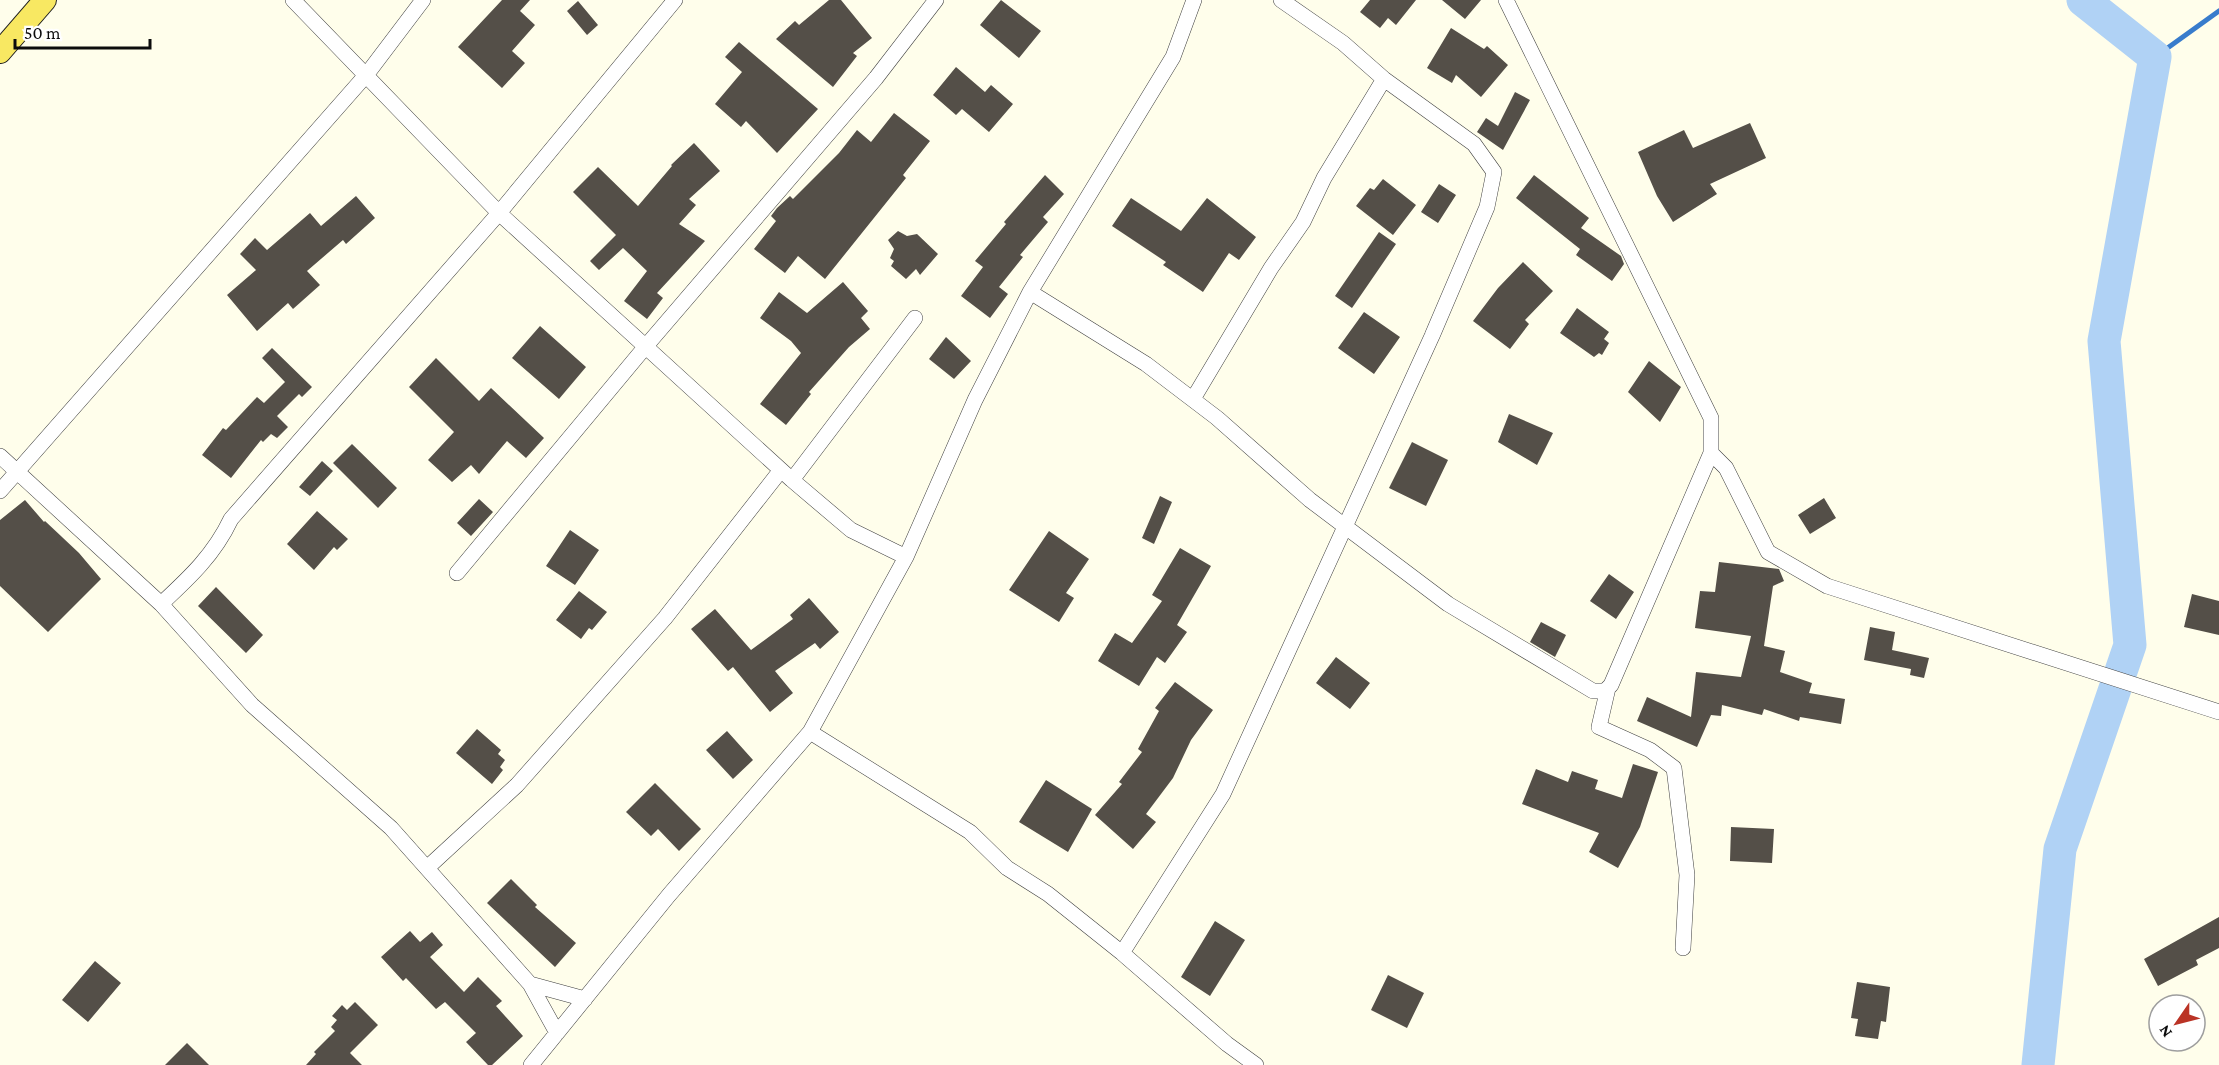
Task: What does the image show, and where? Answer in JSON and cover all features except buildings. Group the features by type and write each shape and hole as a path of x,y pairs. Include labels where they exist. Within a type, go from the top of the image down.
{"main road":[{"path":"0,31 26,0"},
{"path":"0,52 45,0"}],"street":[{"path":"293,0 499,213 792,480 851,530 906,557"},
{"path":"0,491 367,74 423,0"},
{"path":"160,604 199,570 222,538 231,519 499,213 675,0"},
{"path":"457,573 646,346 876,78 936,0"},
{"path":"531,1065 669,895 810,732 906,557 975,400 1030,292 1173,57 1194,0"},
{"path":"1122,953 1223,794 1432,336 1488,207 1494,172 1474,144 1384,78 1343,43 1281,0"},
{"path":"1506,0 1711,418 1711,453 1608,688 1599,728 1650,750 1674,768 1687,875 1683,948"},
{"path":"1193,399 1271,268 1303,222 1324,178 1384,78"},
{"path":"1030,292 1146,364 1193,399 1310,500 1448,604 1522,651 1593,691 1600,692 1608,688"},
{"path":"792,480 915,318"},
{"path":"1711,453 1726,468 1768,552 1827,586 2219,712"},
{"path":"0,456 160,604 252,705 391,828 530,984 557,1033"},
{"path":"427,868 517,785 664,618 781,470"},
{"path":"810,732 970,832 1007,868 1048,894 1122,953 1227,1044 1256,1065"},
{"path":"530,984 585,999"}],"waterway":[{"path":"2038,1065 2060,849 2130,645 2104,341 2155,57 2083,0"},
{"path":"2155,57 2219,11"}]}
